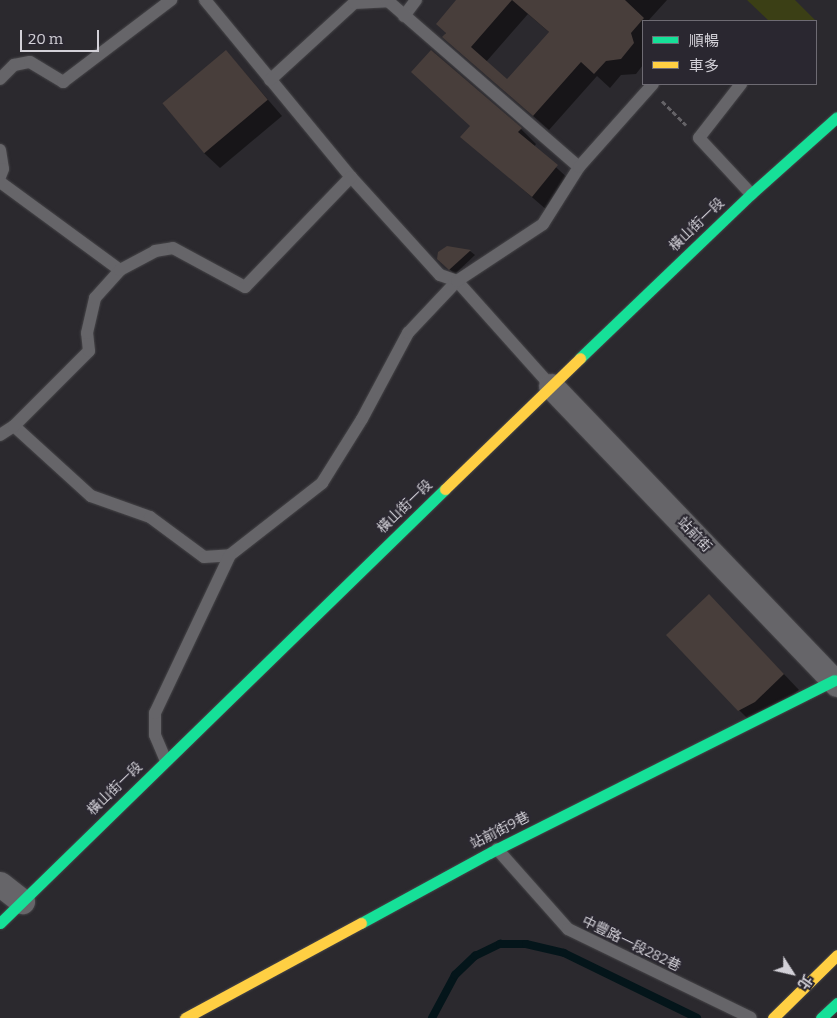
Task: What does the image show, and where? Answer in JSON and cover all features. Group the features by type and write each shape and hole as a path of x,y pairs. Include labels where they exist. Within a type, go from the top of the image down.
{"street":[{"name":"橫山街一段","path":"0,923 551,386 751,194 837,118"},
{"name":"站前街","path":"551,386 836,682"},
{"name":"站前街9巷","path":"185,1018 497,849 836,682"},
{"path":"0,884 22,901"},
{"path":"773,1018 837,956"},
{"path":"821,1018 837,1003"}],"lane":[{"path":"0,79 14,65 30,62 63,82 171,0"},
{"path":"205,0 351,178 440,275 457,281 551,386"},
{"path":"404,16 416,0"},
{"path":"270,80 354,2 388,1 579,167"},
{"path":"740,85 699,138 751,194"},
{"path":"166,761 155,735 155,714 230,555 322,483 362,419 408,333 457,281 544,224 579,167 651,86"},
{"path":"0,150 3,169 0,177"},
{"path":"0,435 14,426 89,351 87,333 95,298 120,270 154,251 173,248 245,287 351,178"},
{"path":"0,182 120,270"},
{"path":"14,426 91,496 150,517 204,557 230,555"},
{"name":"中豐路一段282巷","path":"497,849 568,929 751,1018"}],"path":[{"path":"651,86 699,138"}],"green space":[{"path":"747,0 795,0 815,20 768,20"}],"building":[{"path":"456,0 512,0 625,0 644,18 631,33 634,43 621,59 606,61 594,74 581,62 533,116 442,37 446,33 436,24","holes":["512,0 549,32 507,79 471,47"]},
{"path":"226,50 268,100 204,153 162,103"},
{"path":"431,50 522,128 518,132 558,165 532,197 460,137 470,126 411,72"},
{"path":"447,246 471,250 449,270 437,259 438,252"},
{"path":"709,594 784,674 755,702 738,711 666,635"}],"waterway":[{"path":"432,1018 455,975 475,956 500,944 526,944 564,953 697,1018"}],"traffic: fast":[{"path":"580,358 751,194 837,117"},
{"path":"0,923 445,489"},
{"path":"361,923 497,849 834,680"},
{"path":"821,1018 837,1003"}],"traffic: slow":[{"path":"445,489 580,358"},
{"path":"185,1018 361,923"},
{"path":"773,1018 837,955"}]}
